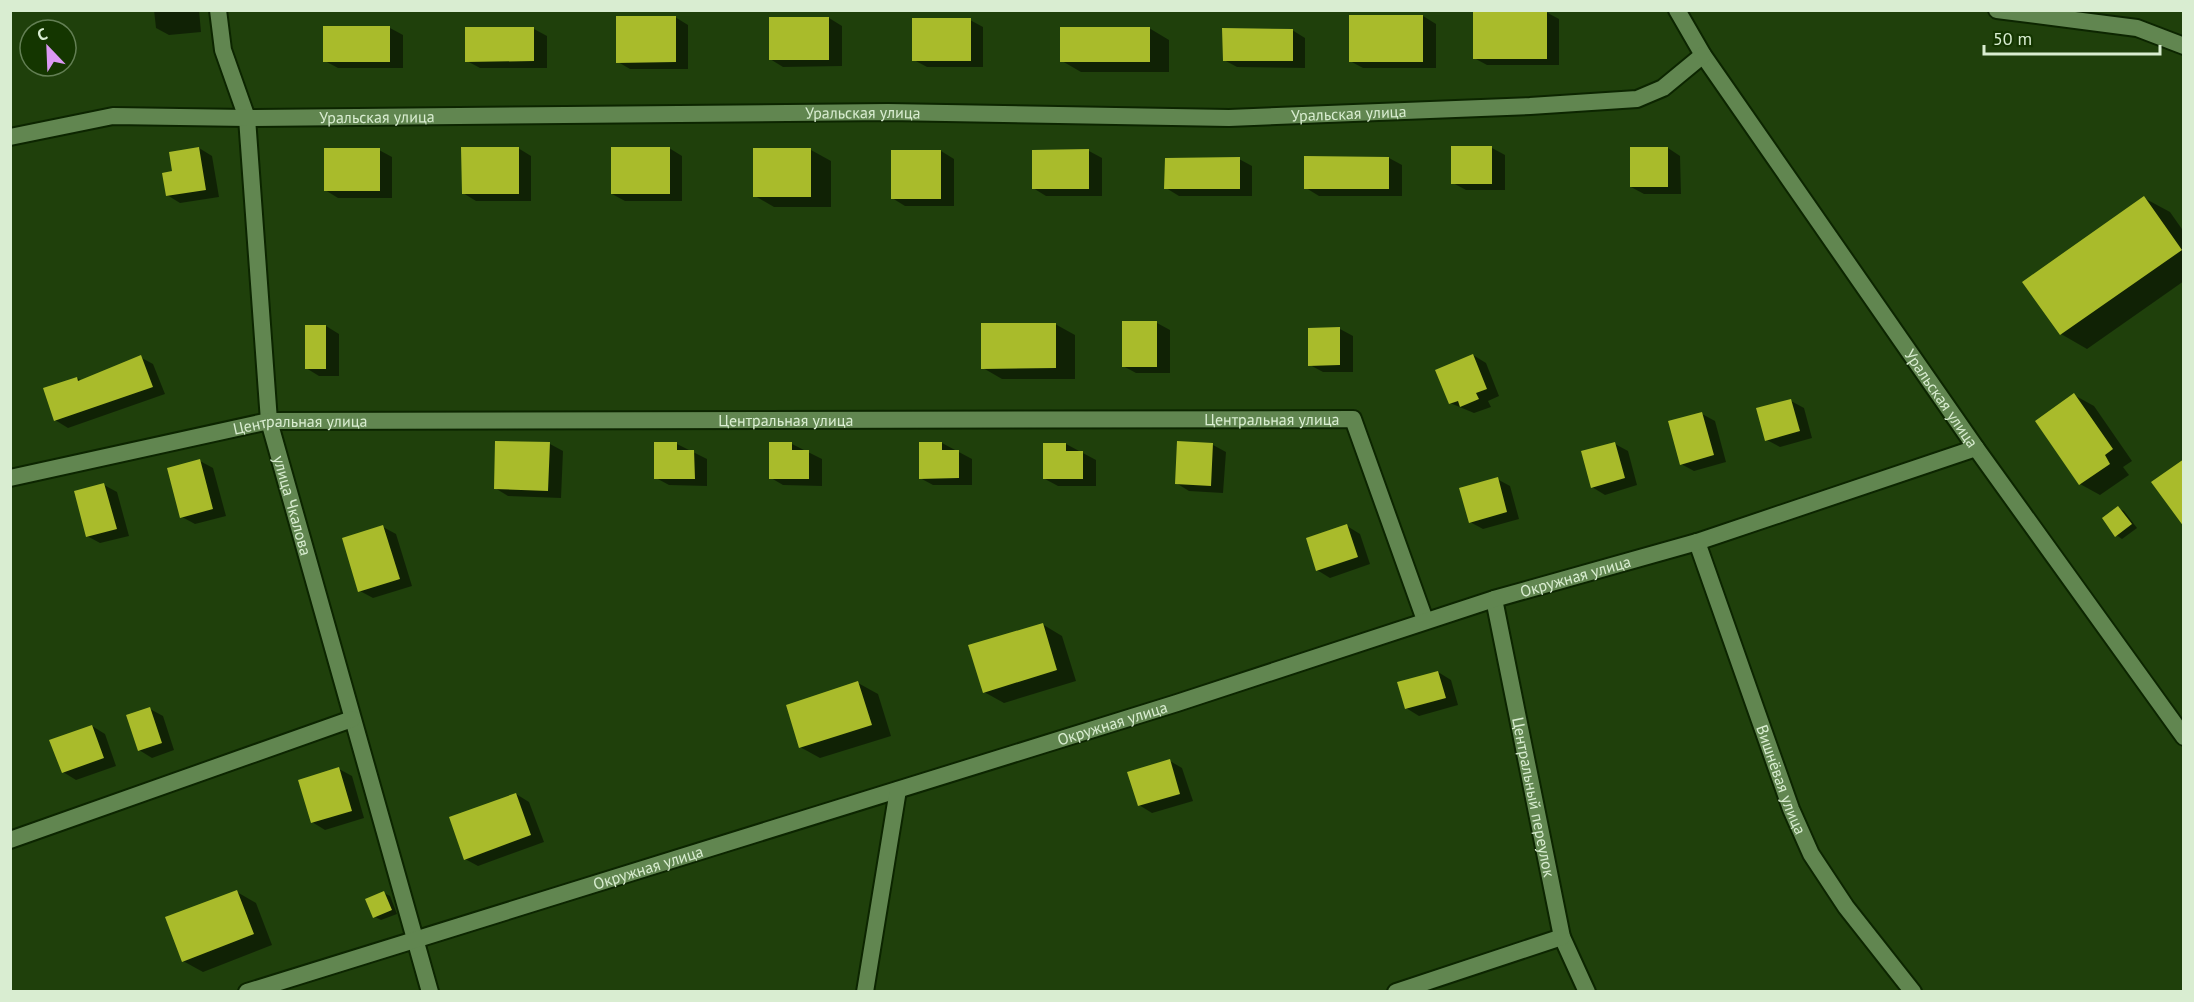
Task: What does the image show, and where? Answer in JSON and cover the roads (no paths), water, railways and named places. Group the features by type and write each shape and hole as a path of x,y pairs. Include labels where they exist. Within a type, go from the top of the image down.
{"street":[{"name":"улица Чкалова","path":"218,10 223,50 247,118 269,421 430,992"},
{"name":"Уральская улица","path":"1677,10 1703,55 1977,448 2184,737"},
{"path":"1997,10 2137,28 2184,46"},
{"name":"Уральская улица","path":"10,137 114,116 247,118 876,112 1228,118 1530,106 1637,99 1663,88 1703,55"},
{"name":"Центральная улица","path":"10,478 269,421 1353,419 1425,620"},
{"name":"Окружная улица","path":"247,992 1177,703 1425,620 1697,542 1977,448"},
{"name":"Вишнёвая улица","path":"1697,542 1791,809 1811,854 1846,907 1912,992"},
{"name":"Центральный переулок","path":"1494,599 1562,937 1587,992"},
{"path":"10,840 352,719"},
{"path":"865,992 898,790"},
{"path":"1396,992 1562,937"}]}
